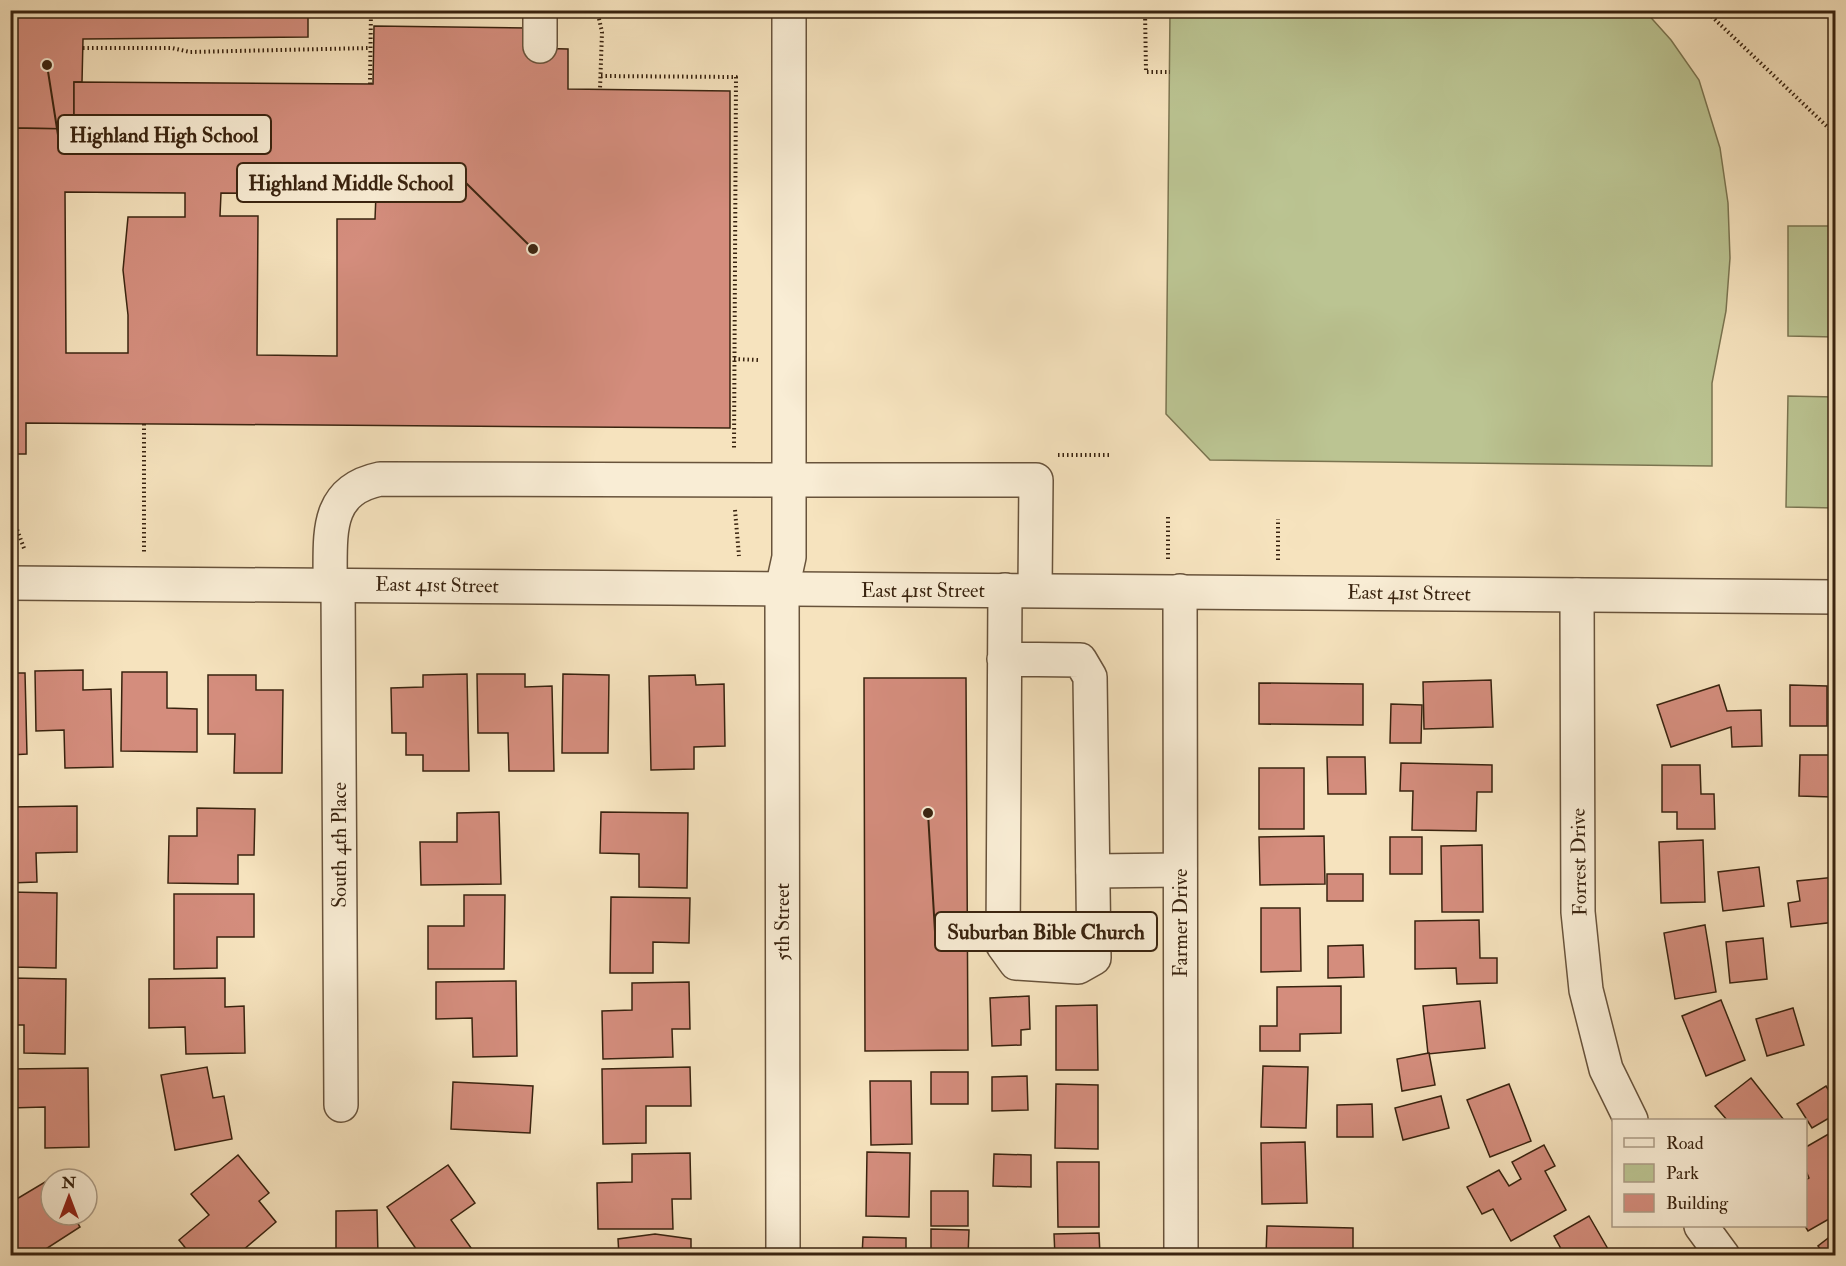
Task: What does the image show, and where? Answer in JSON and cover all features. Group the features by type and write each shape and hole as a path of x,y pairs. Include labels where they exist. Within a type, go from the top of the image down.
{"street":[{"path":"540,10 540,45"},
{"name":"5th Street","path":"783,1256 782,589 789,556 789,10"},
{"name":"South 4th Place","path":"341,1105 333,517 340,501 366,482 380,479 1036,480 1020,590"},
{"name":"East 41st Street","path":"10,582 1836,597"},
{"path":"1004,659 1080,660 1090,677 1094,958 1078,967 1016,963 1003,945 1004,659 1020,590"},
{"name":"Farmer Drive","path":"1180,591 1181,1256"},
{"name":"Forrest Drive","path":"1578,595 1578,912 1586,990 1606,1069 1631,1119"},
{"path":"1093,871 1180,870"},
{"path":"1702,1227 1723,1256"}],"path":[{"path":"370,84 371,10"},
{"path":"597,10 602,32 600,89"},
{"path":"1145,10 1146,72 1170,72"},
{"path":"1705,10 1836,135"},
{"path":"83,48 172,48 190,52 370,48"},
{"path":"601,76 736,77 734,480 739,561"},
{"path":"144,424 144,552"},
{"path":"11,454 11,513 25,551"},
{"path":"1047,455 1109,455"},
{"path":"1168,517 1168,559"},
{"path":"1278,519 1278,560"}],"green space":[{"path":"1170,11 1645,11 1671,40 1699,80 1720,148 1728,203 1730,258 1726,311 1712,383 1712,466 1210,460 1166,414"},
{"path":"1788,226 1835,226 1835,337 1788,336"},
{"path":"1788,396 1835,397 1835,508 1786,507"}],"building":[{"path":"10,10 308,10 308,37 83,39 82,82 74,82 74,129 10,128"},
{"path":"374,26 527,28 527,48 568,49 568,89 730,91 730,428 26,423 26,454 11,454 10,128 74,129 74,82 373,84","holes":["65,192 185,193 185,217 128,217 123,270 128,315 128,353 66,353","221,193 376,194 375,219 337,219 337,356 257,355 258,216 220,216"]},
{"path":"83,670 83,690 111,689 113,767 65,768 64,730 36,731 35,671"},
{"path":"122,672 167,672 167,708 197,709 197,752 121,751"},
{"path":"10,673 25,673 27,754 10,755"},
{"path":"467,674 469,771 423,771 423,755 406,755 406,733 392,733 391,688 423,687 423,675"},
{"path":"477,674 525,674 525,687 552,686 554,771 509,771 508,733 478,733"},
{"path":"563,674 609,675 608,753 562,753"},
{"path":"208,675 256,675 256,690 283,690 282,773 234,773 235,734 208,734"},
{"path":"695,675 696,685 724,684 725,746 694,747 694,769 651,770 649,676"},
{"path":"864,678 966,678 968,1050 865,1051"},
{"path":"1491,680 1493,727 1424,729 1423,682"},
{"path":"1259,683 1363,684 1363,725 1259,724"},
{"path":"1719,685 1727,711 1761,710 1762,746 1732,747 1731,727 1671,747 1657,705"},
{"path":"1790,685 1827,686 1827,726 1790,726"},
{"path":"1391,704 1422,705 1421,743 1390,743"},
{"path":"1833,707 1836,707 1836,745 1832,745"},
{"path":"1800,755 1832,755 1832,797 1799,796"},
{"path":"1327,757 1365,757 1366,794 1328,794"},
{"path":"1401,763 1492,765 1492,792 1477,792 1476,831 1412,830 1413,791 1400,791"},
{"path":"1662,765 1700,765 1701,794 1714,794 1715,829 1677,829 1677,812 1662,812"},
{"path":"1259,768 1304,768 1304,829 1259,829"},
{"path":"77,806 77,852 36,853 37,882 10,883 10,807"},
{"path":"197,808 255,809 254,855 238,855 238,884 168,883 169,836 197,836"},
{"path":"499,812 501,884 421,885 420,842 457,842 457,813"},
{"path":"601,812 688,813 687,888 639,887 639,854 600,853"},
{"path":"1324,836 1325,884 1260,885 1259,837"},
{"path":"1390,837 1422,837 1422,874 1390,874"},
{"path":"1703,840 1705,902 1661,903 1659,842"},
{"path":"1482,845 1483,912 1442,912 1441,846"},
{"path":"1759,867 1764,906 1723,911 1718,872"},
{"path":"1327,874 1363,874 1363,901 1327,901"},
{"path":"1836,877 1836,922 1791,927 1788,903 1800,901 1797,881"},
{"path":"10,892 57,893 56,968 12,967"},
{"path":"174,894 254,894 254,937 217,937 217,968 174,969"},
{"path":"464,895 505,895 504,969 428,969 428,926 464,926"},
{"path":"611,897 690,898 689,943 653,942 653,973 610,973"},
{"path":"1261,908 1300,908 1301,971 1261,972"},
{"path":"1479,920 1480,958 1497,958 1497,983 1457,984 1456,968 1415,969 1415,921"},
{"path":"1705,925 1716,992 1675,999 1664,933"},
{"path":"1763,938 1767,979 1730,983 1726,942"},
{"path":"1363,945 1364,977 1328,978 1328,946"},
{"path":"10,978 66,979 65,1054 24,1053 24,1025 10,1025"},
{"path":"225,978 225,1007 244,1006 245,1053 186,1054 185,1027 149,1028 149,979"},
{"path":"516,981 517,1056 473,1057 472,1018 436,1019 436,982"},
{"path":"689,982 690,1029 672,1029 673,1057 603,1059 602,1011 632,1010 632,983"},
{"path":"1341,986 1341,1033 1300,1034 1300,1051 1260,1051 1260,1026 1277,1026 1277,987"},
{"path":"1029,996 1030,1029 1021,1030 1021,1045 992,1046 990,998"},
{"path":"1721,1000 1745,1060 1706,1076 1682,1016"},
{"path":"1480,1001 1485,1048 1428,1054 1423,1006"},
{"path":"1097,1005 1098,1070 1056,1070 1056,1006"},
{"path":"1793,1008 1804,1045 1767,1056 1756,1019"},
{"path":"1429,1053 1435,1085 1402,1091 1397,1059"},
{"path":"1263,1066 1308,1067 1306,1128 1261,1127"},
{"path":"207,1067 213,1098 224,1096 232,1139 175,1150 161,1075"},
{"path":"690,1067 691,1106 646,1106 646,1143 603,1144 602,1069"},
{"path":"88,1068 89,1147 45,1148 45,1107 10,1108 10,1069"},
{"path":"931,1072 968,1072 968,1104 931,1104"},
{"path":"1027,1076 1028,1110 992,1111 992,1077"},
{"path":"1751,1078 1783,1119 1726,1119 1715,1106"},
{"path":"870,1081 911,1081 912,1144 871,1145"},
{"path":"453,1082 533,1086 530,1133 451,1129"},
{"path":"1056,1084 1098,1085 1098,1149 1055,1148"},
{"path":"1509,1084 1531,1141 1490,1157 1467,1100"},
{"path":"1826,1086 1836,1102 1836,1114 1812,1128 1797,1104"},
{"path":"1441,1096 1449,1128 1403,1140 1395,1108"},
{"path":"1372,1104 1373,1137 1337,1137 1337,1105"},
{"path":"1832,1132 1836,1138 1836,1215 1808,1231 1806,1227 1807,1179 1809,1178 1807,1146"},
{"path":"1305,1142 1307,1203 1262,1204 1261,1143"},
{"path":"1544,1145 1555,1166 1545,1171 1566,1210 1511,1241 1493,1209 1482,1214 1467,1187 1499,1170 1509,1186 1521,1179 1512,1162"},
{"path":"867,1152 910,1153 909,1217 866,1216"},
{"path":"690,1153 691,1199 672,1199 673,1229 598,1229 597,1183 632,1182 632,1154"},
{"path":"994,1154 1031,1155 1031,1187 993,1186"},
{"path":"238,1155 269,1193 259,1201 276,1222 236,1256 192,1256 179,1240 209,1215 191,1194"},
{"path":"1057,1162 1099,1162 1099,1227 1058,1227"},
{"path":"448,1165 475,1203 451,1220 474,1252 468,1256 421,1256 387,1207"},
{"path":"39,1186 39,1227 80,1227 35,1256 10,1256 10,1203"},
{"path":"931,1191 968,1191 968,1226 931,1226"},
{"path":"377,1210 378,1256 303,1256 303,1250 336,1249 336,1211"},
{"path":"1589,1216 1612,1256 1565,1256 1554,1236"},
{"path":"1267,1226 1353,1228 1353,1256 1266,1256"},
{"path":"931,1229 969,1230 968,1256 931,1256"},
{"path":"1836,1232 1836,1256 1825,1256 1818,1246"},
{"path":"1099,1233 1100,1256 1055,1256 1054,1234"},
{"path":"655,1234 691,1239 691,1256 619,1256 618,1239"},
{"path":"863,1237 906,1238 906,1256 862,1256"}],"place":[{"name":"Highland High School","path":"47,65"},
{"name":"Highland Middle School","path":"533,249"},
{"name":"Suburban Bible Church","path":"928,813"}]}
